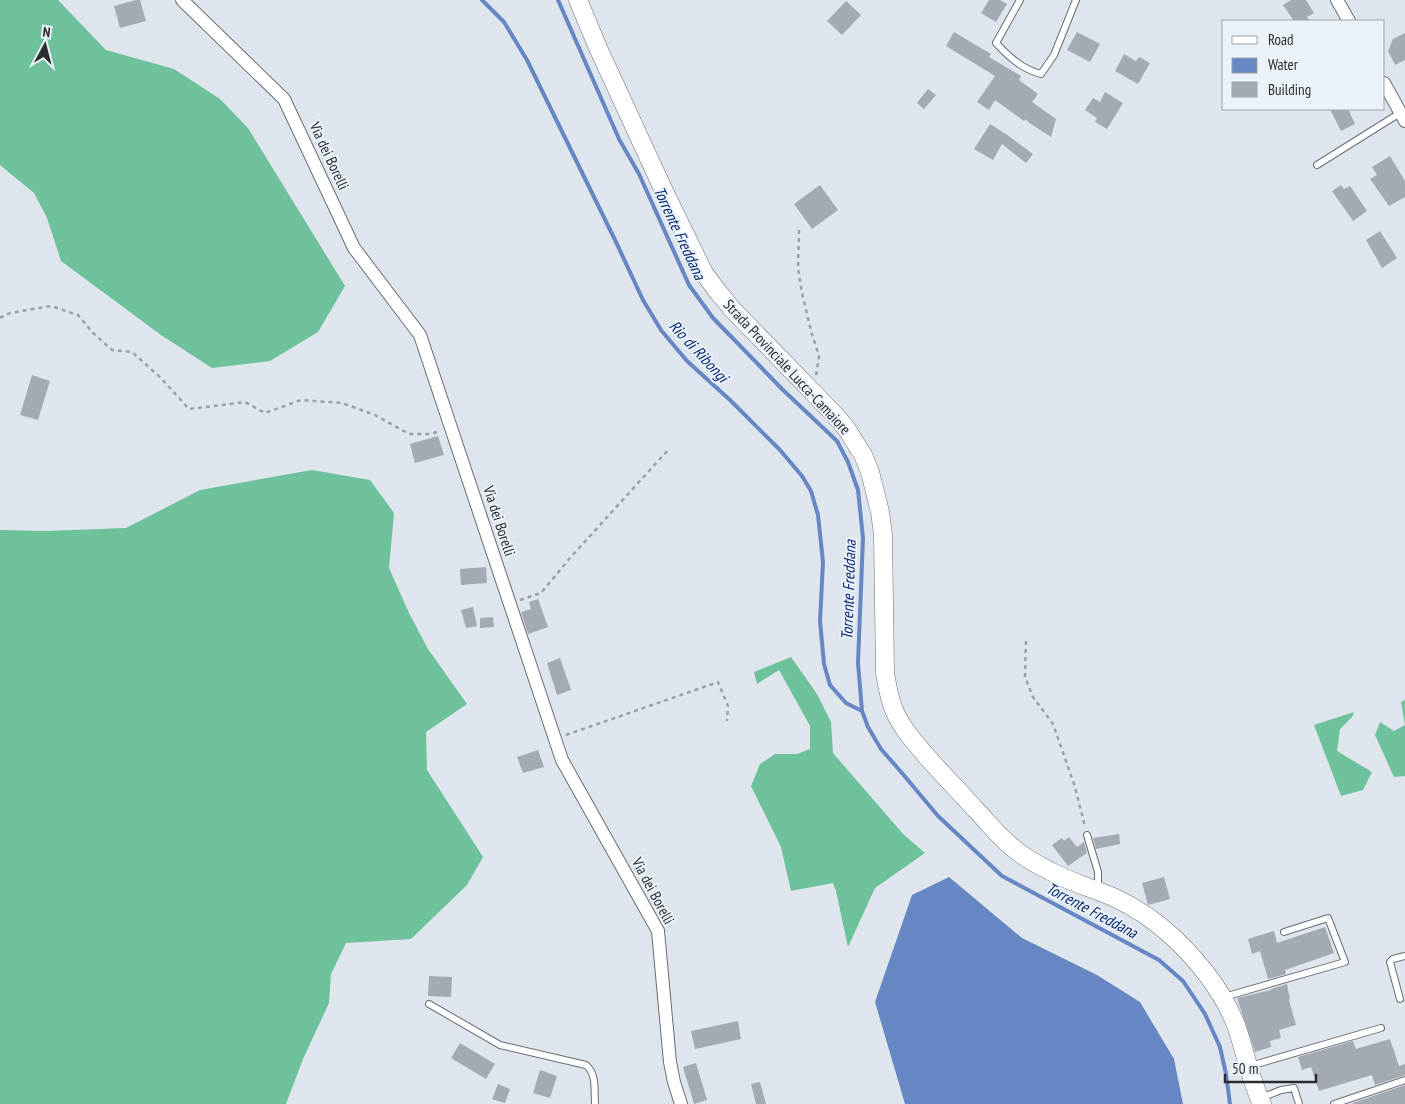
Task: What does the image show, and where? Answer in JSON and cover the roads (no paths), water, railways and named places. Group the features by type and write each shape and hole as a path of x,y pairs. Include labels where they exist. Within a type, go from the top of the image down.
{"main road":[{"name":"Strada Provinciale Lucca-Camaiore","path":"578,0 664,191 704,273 733,310 840,421 863,455 880,512 883,535 885,673 894,710 910,737 1011,847 1030,861 1052,873 1115,898 1139,912 1163,928 1199,964 1223,998 1236,1024 1261,1101"}],"street":[{"name":"Via dei Borelli","path":"182,0 284,99 354,248 420,335 562,760 658,931 670,1062 680,1104"},
{"path":"1337,0 1348,20"},
{"path":"1385,85 1404,118"}],"lane":[{"path":"1020,0 996,43 1010,58 1030,71 1041,74 1054,55 1076,0"},
{"path":"1317,165 1404,118"},
{"path":"1087,835 1098,872 1098,892"},
{"path":"1223,998 1345,962 1328,918 1284,932"},
{"path":"1400,999 1390,962 1393,959 1405,956"},
{"path":"429,1004 500,1046 586,1065 591,1069 594,1077 595,1104"},
{"path":"1249,1067 1381,1028"},
{"path":"1334,1104 1405,1080"},
{"path":"1261,1101 1281,1090 1294,1088 1300,1104"}],"water":[{"path":"949,877 1022,938 1097,975 1140,1002 1174,1059 1183,1104 905,1104 875,1002 912,895"}],"waterway":[{"name":"Rio di Ribongi","path":"482,0 504,22 527,60 643,300 661,330 687,361 730,400 780,450 802,476 811,491 818,515 823,562 820,621 824,664 830,685 846,703 862,711"},
{"name":"Torrente Freddana","path":"558,0 619,139 639,174 689,285 713,318 782,389 837,441 848,462 858,490 863,538 858,663 862,711 868,727 881,749 938,816 1002,876 1159,960 1183,981 1205,1014 1220,1047 1230,1104"}]}
